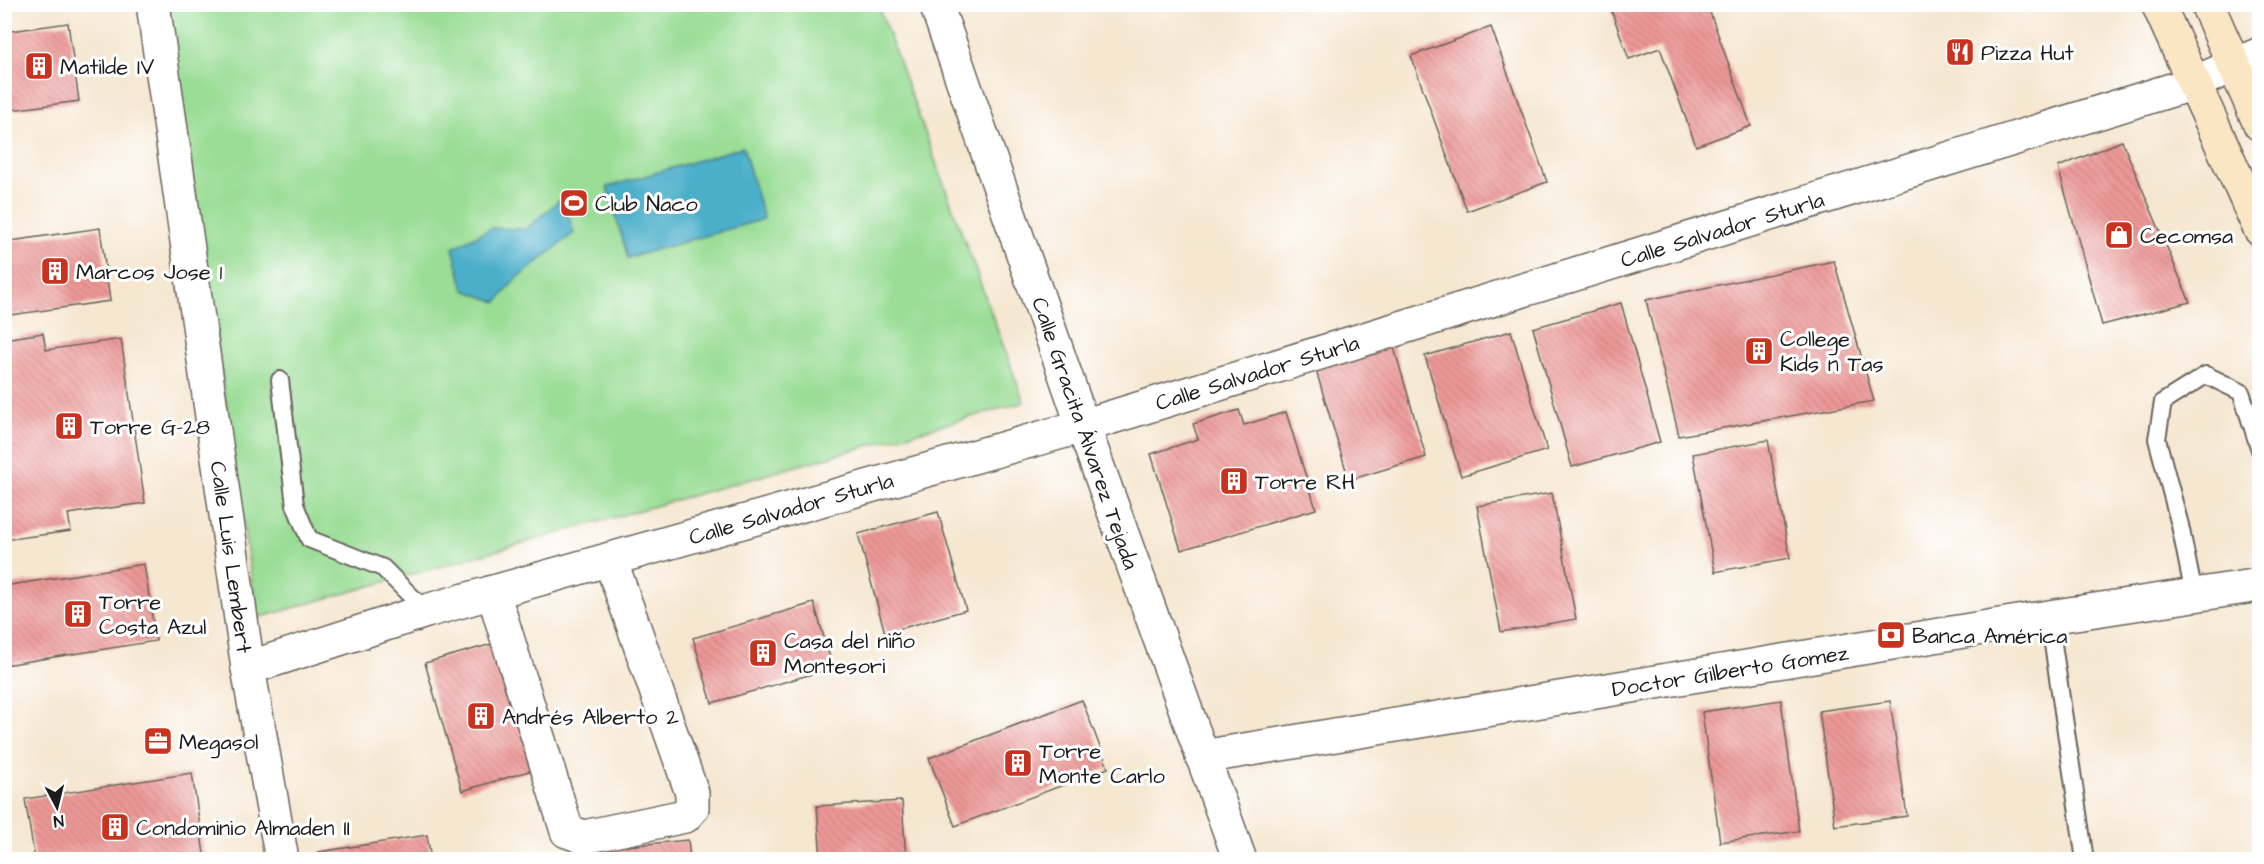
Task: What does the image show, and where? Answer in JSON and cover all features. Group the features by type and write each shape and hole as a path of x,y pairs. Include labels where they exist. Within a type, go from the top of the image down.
{"main road":[{"path":"2158,4 2259,229"},
{"path":"2207,4 2247,60 2259,124"}],"street":[{"name":"Calle Luis Lembert","path":"153,4 248,668 282,860"},
{"name":"Calle Gracita Álvarez Tejada","path":"940,6 1083,426 1240,860"},
{"name":"Calle Salvador Sturla","path":"248,668 426,611 1083,426 2194,83 2247,60"},
{"path":"493,592 567,831 584,837 685,816 692,808 692,793 610,559"},
{"name":"Doctor Gilberto Gomez","path":"1202,758 2049,617 2259,585"}],"lane":[{"path":"2194,595 2180,525 2157,439 2163,402 2206,375 2241,392 2259,450"},
{"path":"279,380 296,505 309,539 383,567 426,611"},
{"path":"2049,617 2085,860"}],"green space":[{"name":"Club Naco","path":"167,5 878,5 1024,402 257,618"}],"water":[{"path":"743,147 764,219 628,258 607,187"},
{"path":"563,197 574,233 514,281 497,302 464,290 453,248 491,228 526,229"}],"building":[{"path":"1609,4 1707,4 1751,126 1696,146 1660,48 1629,59"},
{"name":"Matilde IV","path":"68,23 79,101 4,111 4,32"},
{"path":"1491,27 1547,182 1467,211 1411,56"},
{"name":"Cecomsa","path":"2122,141 2190,302 2102,325 2058,167"},
{"name":"Marcos Jose 1","path":"100,228 110,301 4,316 4,242"},
{"name":"College Kids n Tas","path":"1834,261 1874,401 1679,436 1646,300"},
{"path":"1621,303 1660,442 1572,467 1533,328"},
{"path":"1511,331 1547,450 1461,476 1425,356"},
{"name":"Torre G-28","path":"43,333 46,350 121,339 145,503 68,514 71,531 4,540 4,339"},
{"path":"1393,344 1426,457 1349,480 1315,367"},
{"name":"Torre RH","path":"1239,410 1244,425 1286,412 1316,509 1181,550 1151,454 1198,439 1193,424"},
{"path":"1768,440 1790,558 1715,572 1693,454"},
{"path":"1552,493 1576,619 1501,632 1477,506"},
{"path":"938,512 966,610 885,633 858,534"},
{"name":"Torre Costa Azul","path":"144,564 156,641 4,665 4,586"},
{"name":"Casa del niño Montesori","path":"814,603 833,668 712,703 693,638"},
{"name":"Andrés Alberto 2","path":"499,642 536,769 462,791 425,663"},
{"name":"Torre Monte Carlo","path":"1082,700 1108,768 955,826 929,758"},
{"path":"1781,700 1799,831 1720,842 1702,712"},
{"path":"1890,701 1907,816 1835,826 1819,711"},
{"name":"Condominio Almaden II","path":"192,773 204,854 169,860 35,860 25,799"},
{"path":"902,801 906,860 821,860 817,806"},
{"path":"427,835 431,860 320,860 319,852"},
{"path":"688,840 690,860 587,860 586,850"}],"place":[{"name":"Pizza Hut","path":"1960,52"},
{"name":"Matilde IV","path":"39,66"},
{"name":"Club Naco","path":"574,203"},
{"name":"Cecomsa","path":"2119,235"},
{"name":"Marcos Jose 1","path":"55,271"},
{"name":"College Kids n Tas","path":"1759,351"},
{"name":"Torre G-28","path":"69,426"},
{"name":"Torre RH","path":"1234,481"},
{"name":"Torre Costa Azul","path":"78,614"},
{"name":"Banca América","path":"1891,635"},
{"name":"Casa del niño Montesori","path":"763,653"},
{"name":"Andrés Alberto 2","path":"481,716"},
{"name":"Megasol","path":"158,741"},
{"name":"Torre Monte Carlo","path":"1018,763"},
{"name":"Condominio Almaden II","path":"115,827"}]}
